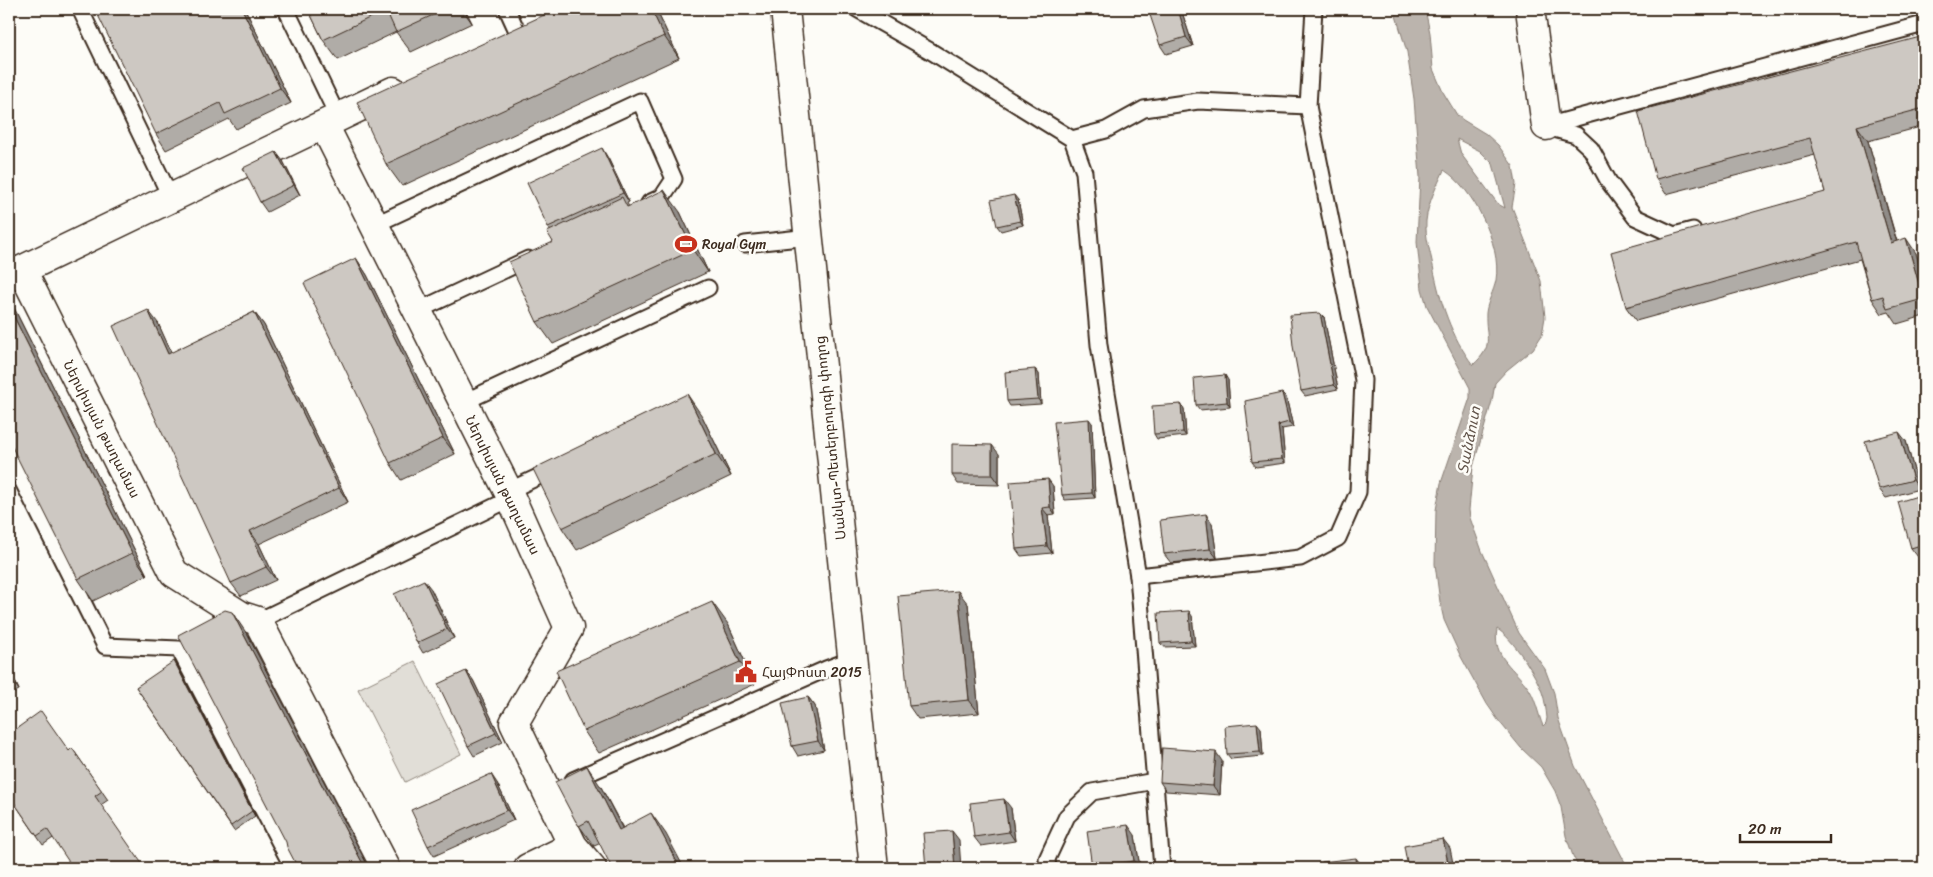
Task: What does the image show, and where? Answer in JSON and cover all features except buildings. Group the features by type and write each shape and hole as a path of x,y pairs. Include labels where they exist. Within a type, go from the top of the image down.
{"street":[{"name":"Սանկտ-Պետերբուրգի փողոց","path":"786,9 874,868"},
{"path":"1530,9 1546,126"},
{"path":"490,44 520,20"},
{"name":"Ներսիսյան թաղամաս","path":"242,620 174,573 15,273 419,78"},
{"name":"Ներսիսյան թաղամաս","path":"331,121 374,225 510,495 569,628 514,723 573,846 592,868"},
{"path":"242,620 386,868"},
{"path":"528,868 573,846"}],"lane":[{"path":"80,9 171,198"},
{"path":"286,9 331,121"},
{"path":"858,9 932,52 1072,139 1084,172 1099,345 1138,576 1162,868"},
{"path":"1138,576 1300,558 1338,538 1358,492 1363,380 1308,106 1314,9"},
{"path":"1546,126 1924,25"},
{"path":"374,225 640,101 674,179 662,197 635,210"},
{"path":"1072,139 1106,130 1144,109 1198,101 1308,106"},
{"path":"1546,126 1576,135 1591,149 1609,182 1635,217 1674,235 1710,225"},
{"path":"745,244 809,237"},
{"path":"417,311 544,252"},
{"path":"464,402 708,288"},
{"path":"9,454 105,646 179,649 195,640"},
{"path":"242,620 510,495 570,462"},
{"path":"179,649 293,868"},
{"path":"546,792 826,669 853,659"},
{"path":"1048,868 1048,859 1067,816 1092,792 1155,781"}],"shaded area":[{"path":"415,661 461,754 405,782 358,689"}],"water":[{"name":"Տանձուտ","path":"1394,9 1425,9 1430,33 1433,69 1443,92 1457,115 1486,134 1498,145 1513,166 1516,184 1512,207 1541,281 1545,317 1542,335 1533,349 1507,370 1495,383 1492,401 1473,467 1470,518 1482,551 1519,633 1545,669 1554,693 1558,718 1575,766 1628,868 1579,868 1566,836 1561,807 1555,791 1541,767 1521,748 1487,704 1460,655 1444,620 1435,564 1436,510 1441,483 1470,398 1470,388 1427,306 1422,289 1417,242 1420,177 1414,99 1407,52","holes":["1457,139 1480,151 1493,164 1505,208 1498,204 1461,154","1444,170 1455,178 1475,203 1490,235 1497,266 1496,280 1486,313 1487,347 1473,365 1458,342 1447,318 1439,293 1426,227 1431,201","1497,629 1510,640 1535,676 1545,705 1547,718 1543,726 1529,689 1501,655 1496,639"]}],"place":[{"name":"Royal Gym","path":"686,244"},
{"name":"ՀայՓոստ 2015","path":"746,672"}]}
